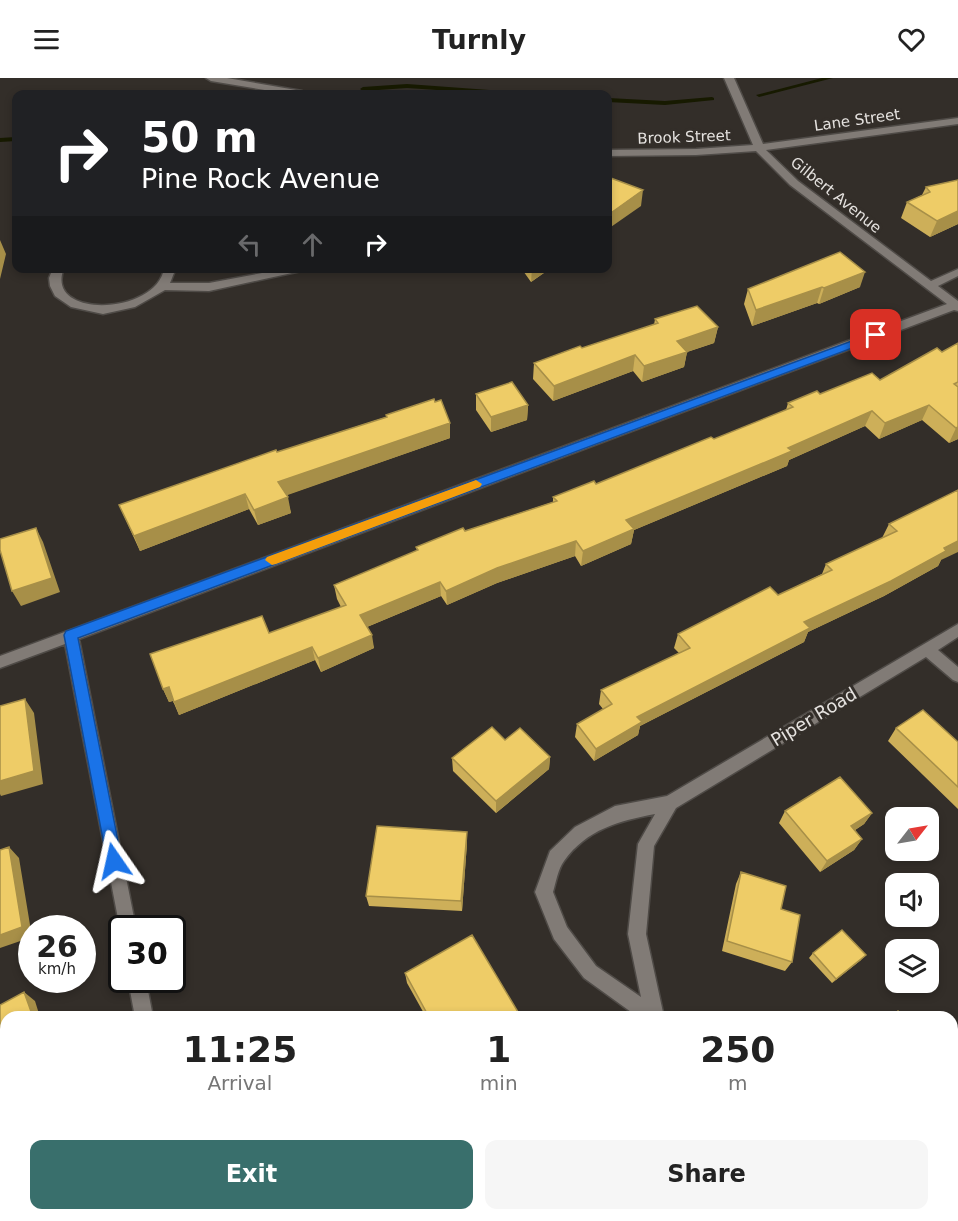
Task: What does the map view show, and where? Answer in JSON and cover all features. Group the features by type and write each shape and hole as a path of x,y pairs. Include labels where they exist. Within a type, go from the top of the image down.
{"street":[{"path":"211,78 279,90"},
{"name":"Gilbert Avenue","path":"729,78 760,149 794,183 956,306"},
{"name":"Lane Street","path":"760,149 958,121"},
{"name":"Brook Street","path":"612,153 687,153 760,149"},
{"path":"929,286 958,272"},
{"path":"56,273 55,288 64,299 81,307 102,310 126,307 147,298 162,286 170,273"},
{"path":"162,286 209,287 283,273"},
{"path":"0,662 956,306"},
{"name":"Piper Road","path":"646,1011 590,972 560,933 544,892 556,857 581,832 615,814 670,803 958,630"},
{"path":"70,635 124,915"},
{"path":"927,649 958,676"},
{"name":"Piper Road","path":"654,1011 637,934 646,844 670,803"},
{"path":"139,993 143,1011"}],"building":[{"path":"612,178 643,190 612,212"},
{"path":"958,180 958,211 937,221 907,202 930,192 926,187"},
{"path":"840,252 865,272 756,310 748,289"},
{"path":"697,306 718,327 677,341 687,352 644,366 635,355 554,386 534,363 580,346 582,348 658,323 655,319"},
{"path":"958,343 958,382 954,384 958,387 958,427 956,428 929,405 885,423 872,411 788,448 792,451 626,520 634,529 583,551 576,541 497,568 446,591 440,582 360,615 372,635 318,658 312,647 174,702 169,687 163,689 150,654 262,616 269,633 346,605 334,585 418,550 416,547 463,528 465,531 557,501 553,497 594,481 596,484 711,437 714,439 793,407 788,403 817,391 820,394 872,373 880,380 937,348 942,352"},
{"path":"512,382 528,405 491,417 476,394"},
{"path":"434,399 435,402 441,400 450,423 278,482 288,497 254,510 245,494 134,536 119,505 276,450 277,452 387,417 386,415"},
{"path":"958,490 958,541 944,548 946,551 891,581 804,622 810,628 637,717 642,722 596,749 577,724 612,704 601,690 690,648 678,634 770,587 778,595 832,570 826,564 897,531 889,524"},
{"path":"36,528 52,578 12,591 0,550 0,539"},
{"path":"25,699 34,771 0,781 0,706"},
{"path":"923,710 958,742 958,787 896,728"},
{"path":"492,727 505,740 520,728 550,757 496,801 452,758"},
{"path":"840,777 872,813 851,826 862,839 827,861 785,811"},
{"path":"377,826 467,832 461,901 366,896"},
{"path":"9,847 20,915 18,915 18,928 0,935 0,850"},
{"path":"741,872 786,886 781,909 800,915 792,962 727,941"},
{"path":"842,930 866,955 836,979 813,953"},
{"path":"472,935 517,1011 426,1011 405,973"},
{"path":"24,993 31,1011 0,1011 0,1005"}],"waterway":[{"path":"759,95 830,78"},
{"path":"363,89 407,86 462,90"},
{"path":"612,100 665,103 712,99"},
{"path":"0,140 12,139"}],"slow traffic":[{"path":"272,560 476,484"}],"route":[{"path":"114,861 70,635 876,335"}]}
